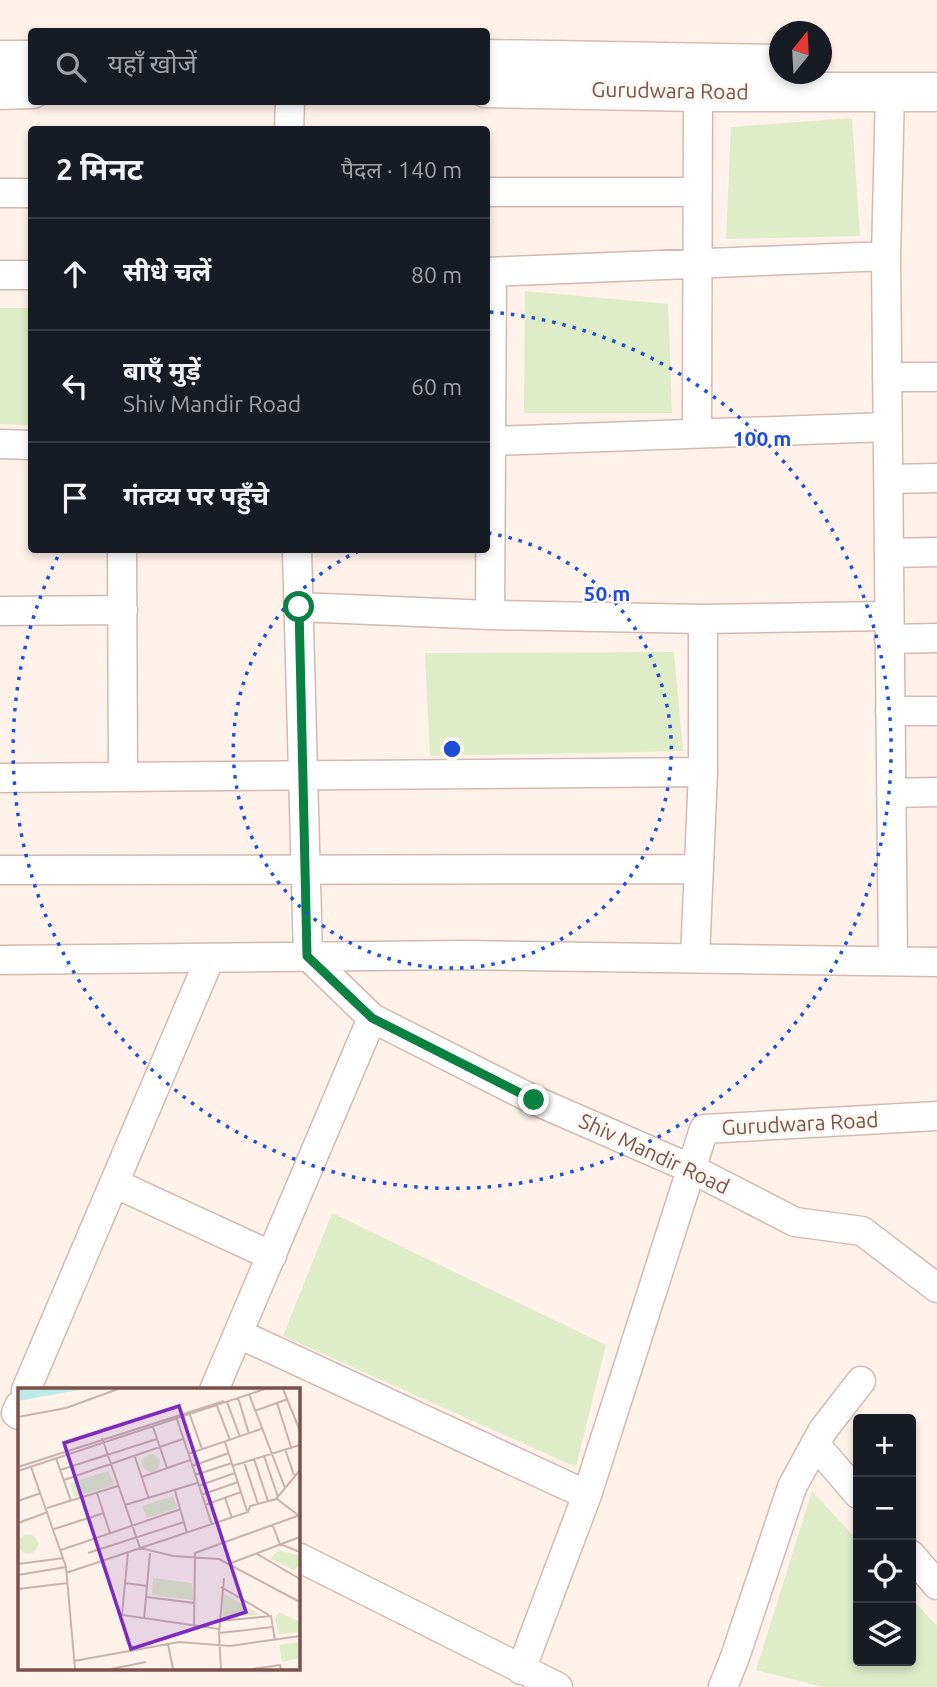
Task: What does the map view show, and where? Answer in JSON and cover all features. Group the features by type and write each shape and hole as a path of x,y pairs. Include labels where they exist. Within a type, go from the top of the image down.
{"street":[{"name":"Gurudwara Road","path":"490,59 769,64"},
{"path":"0,60 28,60"},
{"path":"832,65 937,67"},
{"name":"Gurudwara Road","path":"490,88 937,92"},
{"path":"0,90 28,89"},
{"path":"890,91 886,256 892,961"},
{"path":"697,432 698,92"},
{"path":"289,105 289,126"},
{"path":"490,192 696,192"},
{"path":"0,193 28,193"},
{"path":"490,272 886,256"},
{"path":"0,275 28,275"},
{"path":"490,356 490,615"},
{"path":"887,377 937,377"},
{"path":"491,441 887,427"},
{"path":"0,444 28,444"},
{"path":"889,479 937,478"},
{"path":"889,553 937,552"},
{"path":"122,553 123,777"},
{"path":"297,553 307,956"},
{"path":"299,607 889,627 937,638"},
{"path":"0,611 122,610"},
{"path":"695,958 703,772 703,619"},
{"path":"890,711 937,711"},
{"path":"0,778 703,772"},
{"path":"891,793 937,792"},
{"path":"0,870 131,872 305,868 699,869"},
{"path":"0,960 463,955 937,962"},
{"name":"Shiv Mandir Road","path":"307,956 372,1018 534,1100 691,1169 796,1222 862,1231 937,1289"},
{"path":"27,1388 209,958"},
{"path":"215,1388 372,1018"},
{"name":"Gurudwara Road","path":"691,1169 704,1129 937,1116"},
{"path":"521,1670 587,1495 691,1169"},
{"path":"114,1183 272,1256"},
{"path":"239,1334 587,1495"},
{"path":"723,1687 792,1487 823,1430 861,1381"},
{"path":"815,1444 853,1488"},
{"path":"299,1558 558,1687"},
{"path":"916,1561 937,1585"}],"green space":[{"path":"852,118 860,236 726,239 731,127"},
{"path":"525,291 668,304 672,413 524,413"},
{"path":"0,308 28,308 28,425 0,424"},
{"path":"674,652 683,751 430,756 425,653"},
{"path":"332,1213 606,1345 576,1467 283,1336"},
{"path":"812,1491 853,1536 853,1666 916,1666 916,1603 937,1626 937,1687 823,1687 756,1670"}],"route":[{"path":"299,607 307,956 372,1018 534,1100"}]}
